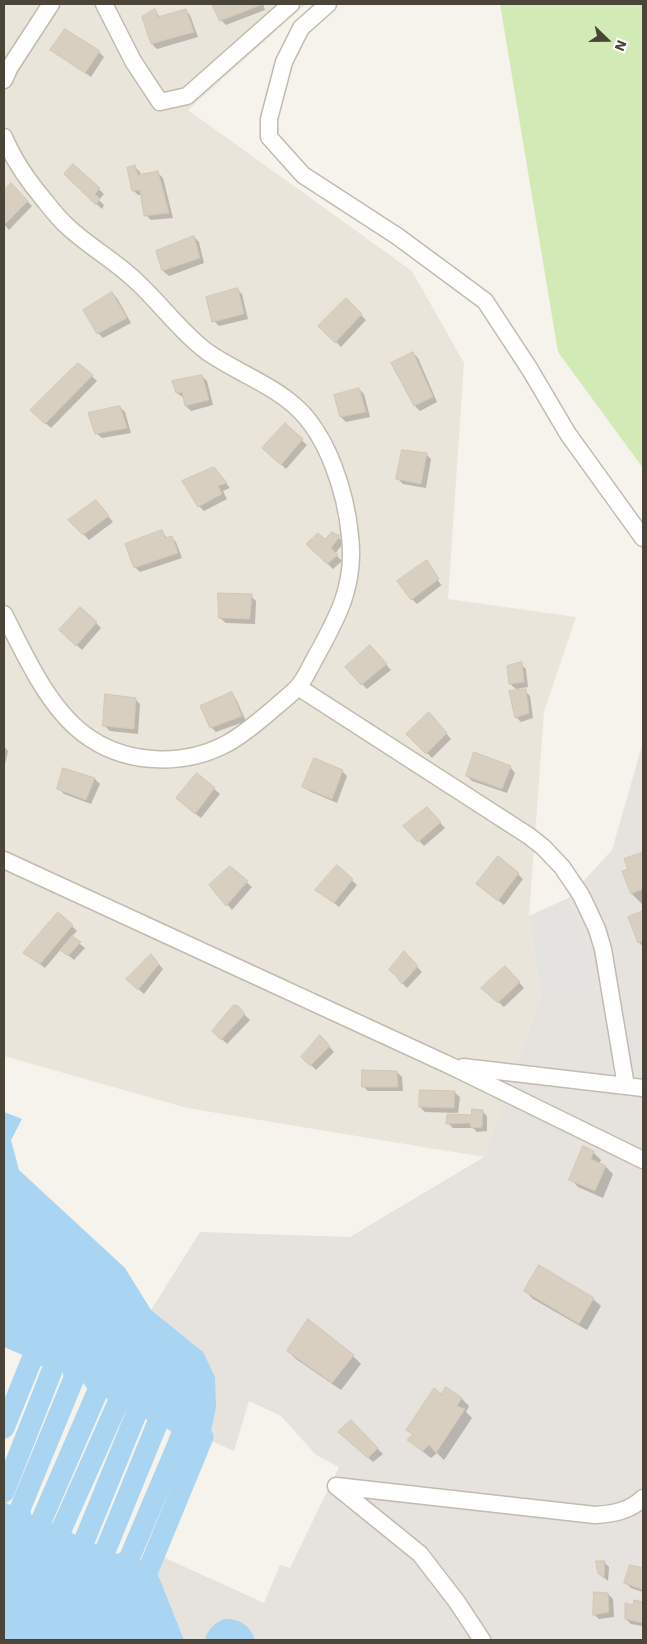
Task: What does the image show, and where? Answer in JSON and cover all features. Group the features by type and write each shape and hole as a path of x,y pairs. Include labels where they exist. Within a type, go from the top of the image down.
{"street":[{"path":"4,80 10,67 51,4"},
{"path":"104,4 133,61 160,102 187,96 291,4"},
{"path":"328,4 301,28 284,62 269,120 269,137 303,175 397,236 485,302 529,368 568,434 643,538"},
{"path":"4,136 23,174 62,222 123,268 152,295 197,344 295,406 309,421 324,446 339,484 346,508 351,537 351,558 343,605 334,625 298,687 249,729 228,743 198,754 177,758 147,760 117,751 92,740 73,725 43,688 4,614"},
{"path":"298,687 529,836 543,847 562,867 589,910 603,949 626,1086"},
{"path":"4,860 451,1066 643,1160"},
{"path":"451,1066 643,1088"},
{"path":"482,1640 457,1602 420,1554 336,1486 595,1515 614,1514 629,1508 643,1498"}],"shaded area":[{"path":"4,4 306,4 188,110 412,271 464,363 448,599 576,617 544,712 529,916 541,996 484,1157 187,1108 4,1056"},
{"path":"643,742 643,1640 184,1640 157,1572 163,1557 264,1603 280,1565 290,1568 339,1467 316,1455 281,1416 249,1401 234,1451 209,1440 216,1408 151,1310 200,1232 350,1237 484,1157 541,996 600,988 584,928 568,898 612,850"},
{"path":"568,898 584,928 600,988 541,996 529,916"},
{"path":"634,1003 642,1064 603,1070 594,1008"}],"green space":[{"path":"500,4 643,4 643,468 558,352"}],"water":[{"path":"4,1112 22,1119 11,1140 19,1170 125,1268 151,1310 203,1352 215,1377 216,1408 209,1440 99,1388 4,1347"},
{"path":"4,1502 157,1572 184,1640 4,1640"},
{"path":"225,1619 235,1620 244,1624 250,1630 255,1640 205,1640 212,1627"}],"building":[{"path":"212,4 261,4 261,5 220,21"},
{"path":"155,9 158,17 186,9 194,32 151,44 142,17"},
{"path":"65,29 100,51 85,73 50,50"},
{"path":"73,164 100,188 95,194 100,199 96,205 64,174"},
{"path":"135,165 138,175 158,171 169,213 144,216 140,190 132,191 127,168"},
{"path":"11,183 28,201 4,225 4,190"},
{"path":"194,236 200,258 162,271 156,251"},
{"path":"238,288 244,314 212,322 206,297"},
{"path":"112,292 127,318 97,334 83,310"},
{"path":"346,298 362,314 335,343 318,326"},
{"path":"413,352 433,397 414,406 391,363"},
{"path":"78,363 93,375 45,424 30,410"},
{"path":"202,375 209,400 185,406 182,392 176,393 172,381"},
{"path":"359,388 366,412 340,417 334,395"},
{"path":"120,406 127,428 95,434 88,413"},
{"path":"285,423 303,439 281,465 262,448"},
{"path":"402,450 427,453 421,484 396,479"},
{"path":"214,467 227,483 218,486 222,494 198,507 182,481"},
{"path":"96,500 109,516 83,535 68,520"},
{"path":"162,530 165,538 172,536 178,553 134,568 125,544"},
{"path":"332,532 340,536 331,548 338,555 327,564 306,544 318,533 325,539"},
{"path":"427,560 439,579 411,600 397,581"},
{"path":"218,593 252,594 250,619 219,618"},
{"path":"80,607 97,622 76,646 59,630"},
{"path":"370,645 387,664 361,685 345,667"},
{"path":"522,662 524,682 509,684 507,666"},
{"path":"526,689 529,713 515,718 509,691"},
{"path":"232,692 242,716 210,728 200,706"},
{"path":"105,694 136,698 134,729 103,726"},
{"path":"429,712 447,733 426,754 406,734"},
{"path":"474,752 511,766 502,789 466,776"},
{"path":"314,758 343,770 332,799 302,787"},
{"path":"63,768 95,778 86,800 57,789"},
{"path":"197,773 215,788 195,814 176,798"},
{"path":"427,807 441,822 418,842 403,826"},
{"path":"641,853 643,859 643,889 631,894 622,871 628,869 624,859"},
{"path":"498,856 519,873 498,901 476,884"},
{"path":"337,865 353,879 334,903 315,890"},
{"path":"230,866 248,881 226,906 209,885"},
{"path":"643,911 643,941 638,943 628,917"},
{"path":"58,912 73,925 40,964 23,953"},
{"path":"72,936 81,942 68,956 60,950"},
{"path":"404,951 418,966 402,984 389,970"},
{"path":"151,954 159,964 138,990 126,979"},
{"path":"505,966 520,982 498,1003 481,988"},
{"path":"234,1005 238,1006 245,1014 221,1040 212,1031"},
{"path":"320,1035 330,1046 310,1066 301,1057"},
{"path":"362,1070 397,1071 398,1087 362,1087"},
{"path":"420,1090 455,1091 454,1108 419,1107"},
{"path":"472,1109 483,1110 482,1127 471,1128 470,1123 446,1124 447,1114 471,1115"},
{"path":"583,1146 594,1151 591,1159 606,1166 595,1191 569,1180"},
{"path":"539,1265 594,1298 579,1324 524,1291"},
{"path":"308,1319 354,1355 332,1383 287,1351"},
{"path":"446,1387 462,1398 457,1406 465,1409 436,1453 429,1445 423,1451 407,1440 413,1434 406,1430 434,1388 441,1394"},
{"path":"351,1420 378,1448 368,1458 338,1432"},
{"path":"596,1561 605,1561 604,1578 598,1573"},
{"path":"630,1565 643,1568 643,1590 624,1583"},
{"path":"594,1592 608,1593 609,1612 593,1615"},
{"path":"634,1600 643,1602 643,1623 625,1619 625,1603 633,1605"}],"waterway":[{"path":"4,1492 53,1368 67,1345"},
{"path":"4,1428 32,1359 58,1346"},
{"path":"22,1537 20,1509 74,1378 71,1349"},
{"path":"39,1548 42,1519 99,1388 87,1369"},
{"path":"53,1555 62,1528 120,1398 108,1384"},
{"path":"70,1562 85,1539 139,1407 118,1387"},
{"path":"85,1569 106,1549 160,1417 145,1404"},
{"path":"104,1575 129,1559 177,1446 184,1428 169,1417"},
{"path":"122,1581 149,1568 203,1437 180,1420"}]}
